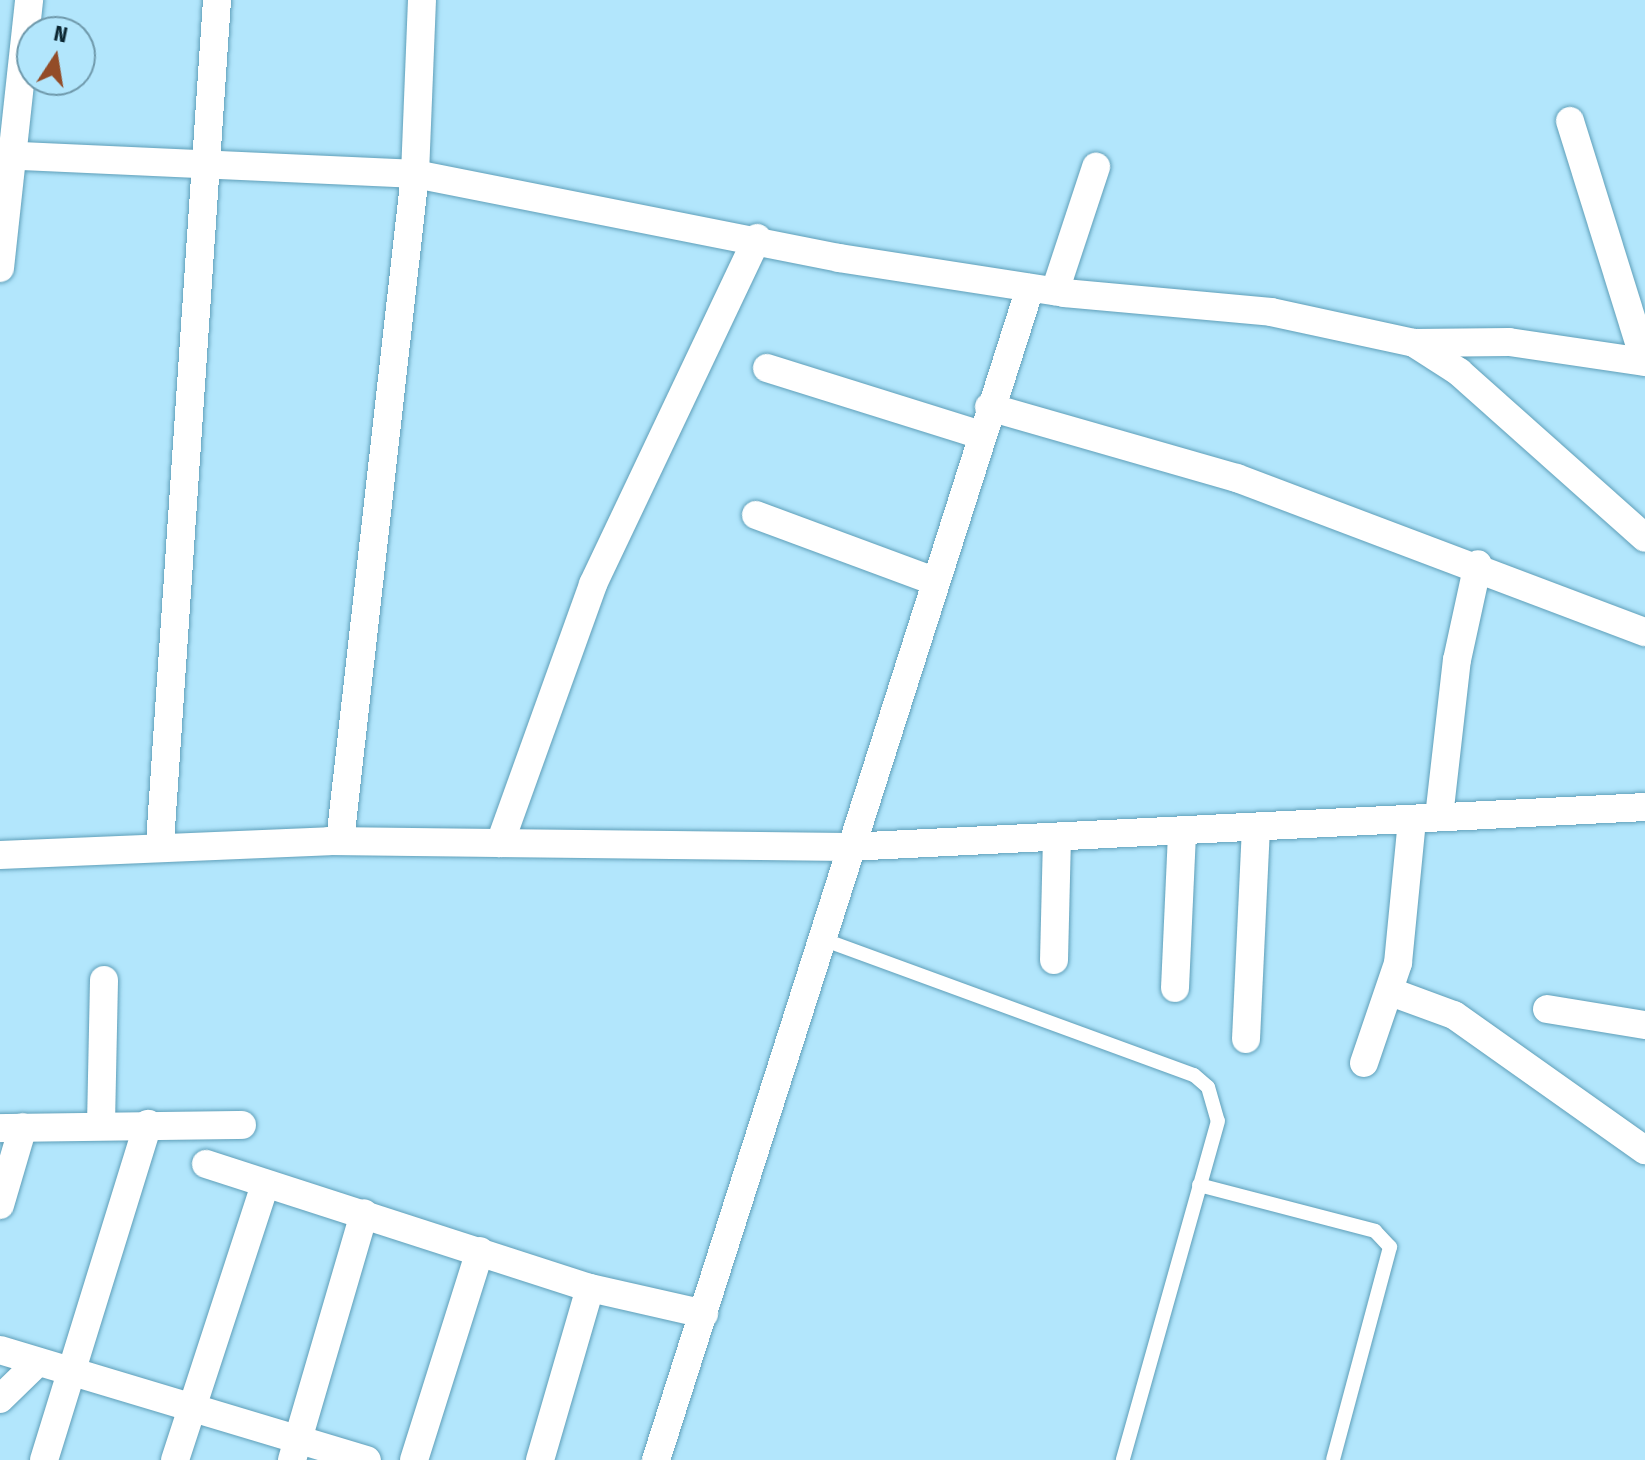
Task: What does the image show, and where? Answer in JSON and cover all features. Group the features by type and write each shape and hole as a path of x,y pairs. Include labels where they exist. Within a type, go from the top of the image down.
{"street":[{"path":"0,268 5,155 29,0"},
{"path":"160,843 217,0"},
{"path":"340,841 415,174 422,0"},
{"path":"5,155 415,174 1042,290 1271,312 1414,343 1509,342 1645,362 1570,121"},
{"path":"656,1460 989,407 1096,167"},
{"path":"500,843 593,584 757,238"},
{"path":"1414,343 1459,372 1645,538"},
{"path":"767,368 981,435"},
{"path":"989,407 1237,478 1478,564 1645,632"},
{"path":"756,515 934,581"},
{"path":"1364,1063 1391,992 1478,564"},
{"path":"0,855 160,843 340,841 848,847 1256,829 1645,807"},
{"path":"1246,1039 1256,829"},
{"path":"1175,988 1182,832"},
{"path":"1054,960 1057,837"},
{"path":"101,1124 104,980"},
{"path":"1391,992 1454,1015 1645,1150"},
{"path":"1547,1009 1645,1025"},
{"path":"0,1205 11,1128 101,1124 242,1125"},
{"path":"44,1460 148,1124"},
{"path":"206,1164 590,1288 704,1314"},
{"path":"175,1460 265,1184"},
{"path":"295,1449 364,1213"},
{"path":"414,1460 480,1251"},
{"path":"540,1460 590,1288"},
{"path":"0,1350 72,1374 193,1406 295,1449 367,1460"},
{"path":"0,1399 38,1362"}],"lane":[{"path":"822,939 1194,1075 1208,1087 1218,1121 1123,1460"},
{"path":"1199,1185 1375,1231 1390,1247 1333,1460"}]}
